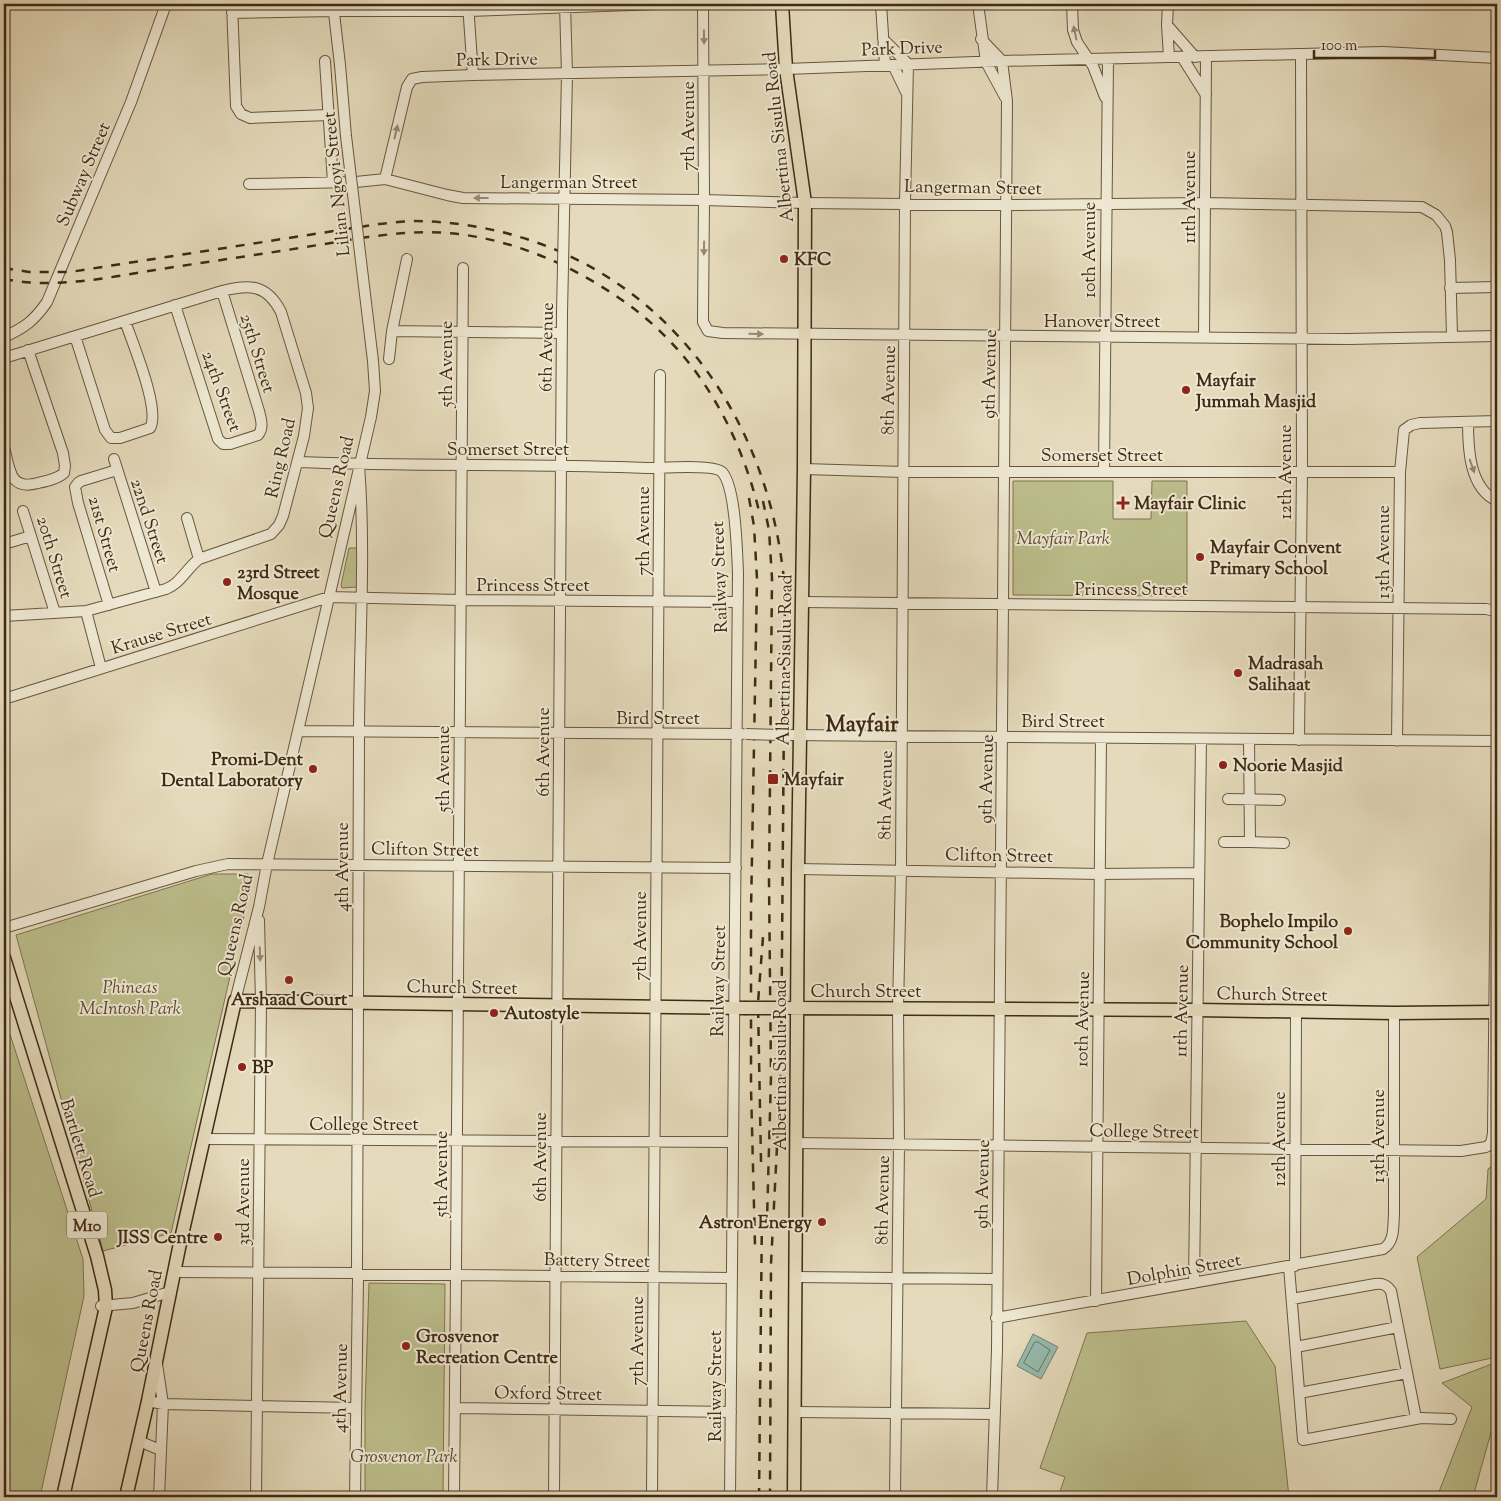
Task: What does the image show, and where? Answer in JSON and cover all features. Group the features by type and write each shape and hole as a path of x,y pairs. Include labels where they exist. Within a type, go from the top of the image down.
{"main road":[{"name":"Albertina Sisulu Road","path":"782,4 786,69 805,203 804,469 798,869 793,1008 797,1144 794,1497"},
{"name":"Bartlett Road","path":"4,958 98,1260 105,1290 63,1497"},
{"name":"Bartlett Road","path":"4,976 95,1266 103,1306 57,1497"},
{"name":"Church Street","path":"235,1002 740,1008 1099,1009 1394,1013 1495,1012"},
{"name":"Queens Road","path":"126,1497 157,1359 174,1272 235,1002"}],"street":[{"name":"Subway Street","path":"4,337 26,326 47,302 128,111 166,4"},
{"path":"329,115 250,118 245,117 238,111 232,8 469,8 658,4"},
{"name":"7th Avenue","path":"703,4 703,316 705,328 708,331"},
{"path":"881,4 884,39 889,65 907,93"},
{"path":"978,4 981,39 986,62 1007,101"},
{"path":"1072,4 1076,42 1089,59 1108,105"},
{"path":"1168,4 1169,57"},
{"name":"6th Avenue","path":"554,1497 562,314 567,74 565,6"},
{"name":"Lilian Ngoyi Street","path":"333,7 373,361"},
{"path":"469,8 473,74"},
{"path":"1167,25 1195,57"},
{"path":"884,39 908,64"},
{"path":"981,39 1002,61"},
{"name":"Park Drive","path":"385,179 404,93 412,79 422,77 473,74 567,74 786,69 1002,61 1399,52 1497,58"},
{"name":"12th Avenue","path":"1299,740 1302,471 1301,54"},
{"name":"11th Avenue","path":"1204,338 1206,56"},
{"path":"1182,57 1206,96"},
{"name":"10th Avenue","path":"1104,471 1108,59"},
{"path":"325,61 333,182"},
{"name":"9th Avenue","path":"992,1497 999,1146 1003,737 1002,604 1006,337 1007,101 1002,61"},
{"name":"8th Avenue","path":"896,1497 899,1144 898,1009 901,870 905,203 908,64"},
{"path":"249,184 356,182 385,179"},
{"name":"Langerman Street","path":"385,179 447,196 463,198 565,197 805,203 1205,203 1422,207 1429,209 1442,221 1447,232 1450,260 1452,336"},
{"path":"389,359 392,332 407,259"},
{"name":"5th Avenue","path":"454,1497 463,268"},
{"name":"Ring Road","path":"4,358 222,291 246,286 261,289 276,302 281,312 306,393 308,408 298,462 283,516 275,531 259,539 209,554 199,559 177,583 166,589 86,611 4,616"},
{"path":"1450,288 1497,286"},
{"name":"25th Street","path":"222,291 262,425"},
{"name":"24th Street","path":"175,305 220,441 225,445 258,435 262,425"},
{"path":"75,336 108,436 116,439 150,428 154,418 153,408 125,321"},
{"name":"Hanover Street","path":"708,331 723,333 1006,337 1302,339 1497,336"},
{"path":"392,332 562,333"},
{"path":"4,447 14,479 20,485 34,484 64,474 63,453 28,350"},
{"name":"Queens Road","path":"235,1002 374,403 375,381 373,361"},
{"name":"7th Avenue","path":"652,1497 660,375"},
{"path":"1497,422 1468,422 1468,449 1471,464 1483,489 1497,501"},
{"name":"13th Avenue","path":"1397,740 1400,472 1403,436 1407,427 1420,423 1468,422"},
{"name":"22nd Street","path":"114,459 156,592"},
{"name":"Somerset Street","path":"298,462 462,466 561,464 707,468 719,470"},
{"name":"4th Avenue","path":"355,1497 359,732 362,597 360,465"},
{"name":"Somerset Street","path":"804,469 903,472 1400,472"},
{"name":"21st Street","path":"109,605 78,503 75,487 78,483 117,470"},
{"name":"Railway Street","path":"719,470 726,478 734,518 737,551 742,734 736,868 740,1008 732,1142 730,1497"},
{"name":"20th Street","path":"23,510 55,613"},
{"path":"187,518 199,559"},
{"path":"4,544 31,536"},
{"name":"Princess Street","path":"329,597 738,602"},
{"name":"Krause Street","path":"4,699 329,597"},
{"name":"Princess Street","path":"802,602 1399,607 1494,613"},
{"path":"86,611 101,668"},
{"name":"Bird Street","path":"298,731 1497,741"},
{"name":"10th Avenue","path":"1096,1301 1101,738"},
{"name":"11th Avenue","path":"1194,1284 1201,739"},
{"path":"1249,739 1250,842"},
{"path":"1495,1012 1497,757"},
{"path":"1228,800 1280,800"},
{"path":"1224,842 1284,843"},
{"name":"Clifton Street","path":"4,928 212,866 228,864 736,868"},
{"name":"Clifton Street","path":"798,869 1100,874 1199,873"},
{"name":"3rd Avenue","path":"256,1497 261,1002 258,907"},
{"name":"12th Avenue","path":"1296,1012 1292,1299 1303,1440 1416,1418"},
{"name":"College Street","path":"797,1144 1473,1150 1490,1146 1493,1133 1495,1012"},
{"name":"13th Avenue","path":"1377,1250 1387,1247 1392,1237 1394,1214 1394,1013"},
{"name":"College Street","path":"205,1139 732,1142"},
{"name":"Dolphin Street","path":"996,1318 1377,1250"},
{"name":"Battery Street","path":"174,1272 732,1278"},
{"path":"796,1277 997,1279"},
{"path":"1292,1299 1381,1284 1388,1287 1416,1418 1451,1419"},
{"path":"103,1306 133,1303 170,1292"},
{"path":"1296,1346 1398,1327"},
{"path":"157,1359 163,1404 159,1497"},
{"path":"1300,1394 1407,1373"},
{"path":"148,1401 163,1404 356,1408"},
{"name":"Oxford Street","path":"455,1408 731,1412"},
{"path":"794,1412 995,1414"},
{"path":"139,1441 160,1450"}],"green space":[{"name":"Mayfair Park","path":"1013,481 1113,481 1113,519 1151,519 1152,481 1187,481 1187,596 1013,595"},
{"path":"349,548 358,548 357,587 342,588 341,585"},
{"name":"Phineas McIntosh Park","path":"212,874 248,874 252,881 171,1233 103,1251 16,935"},
{"path":"4,1016 83,1259 84,1296 40,1497 4,1497"},
{"path":"1497,1162 1497,1357 1440,1369 1417,1257 1486,1199 1488,1169"},
{"name":"Grosvenor Park","path":"369,1283 445,1284 443,1497 365,1497 365,1409"},
{"path":"1246,1321 1275,1366 1289,1497 1058,1497 1065,1477 1040,1468 1087,1333"},
{"path":"1497,1362 1497,1411 1473,1497 1437,1497 1472,1407 1442,1383"}],"water":[{"path":"1033,1334 1058,1347 1041,1379 1017,1366"}],"railway":[{"path":"4,268 29,272 70,272 402,222 416,221 492,230 561,252 622,287 674,332 718,386 751,449 774,518 785,592 781,1068 771,1264 770,1497"},
{"path":"4,279 42,283 80,281 401,233 458,234 501,242 542,256 601,286 645,318 669,340 709,391 725,419 739,448 759,511"},
{"path":"749,498 754,526 757,579 751,912 751,1088 755,1245"},
{"path":"763,501 769,530 772,578 769,881 771,1076 767,1220"},
{"path":"761,1162 758,1003 763,937"},
{"path":"759,1497 762,1212"}],"place":[{"name":"KFC","path":"784,259"},
{"name":"Mayfair Jummah Masjid","path":"1186,390"},
{"name":"Mayfair Clinic","path":"1123,503"},
{"name":"Mayfair Convent Primary School","path":"1200,557"},
{"name":"23rd Street Mosque","path":"227,582"},
{"name":"Madrasah Salihaat","path":"1238,673"},
{"name":"Noorie Masjid","path":"1223,765"},
{"name":"Promi-Dent Dental Laboratory","path":"313,769"},
{"name":"Mayfair","path":"773,779"},
{"name":"Bophelo Impilo Community School","path":"1348,931"},
{"name":"Arshaad Court","path":"289,980"},
{"name":"Autostyle","path":"494,1013"},
{"name":"BP","path":"242,1067"},
{"name":"Astron Energy","path":"822,1222"},
{"name":"JISS Centre","path":"218,1237"},
{"name":"Grosvenor Recreation Centre","path":"406,1346"}],"district":[{"name":"Mayfair","path":"862,723"}]}
